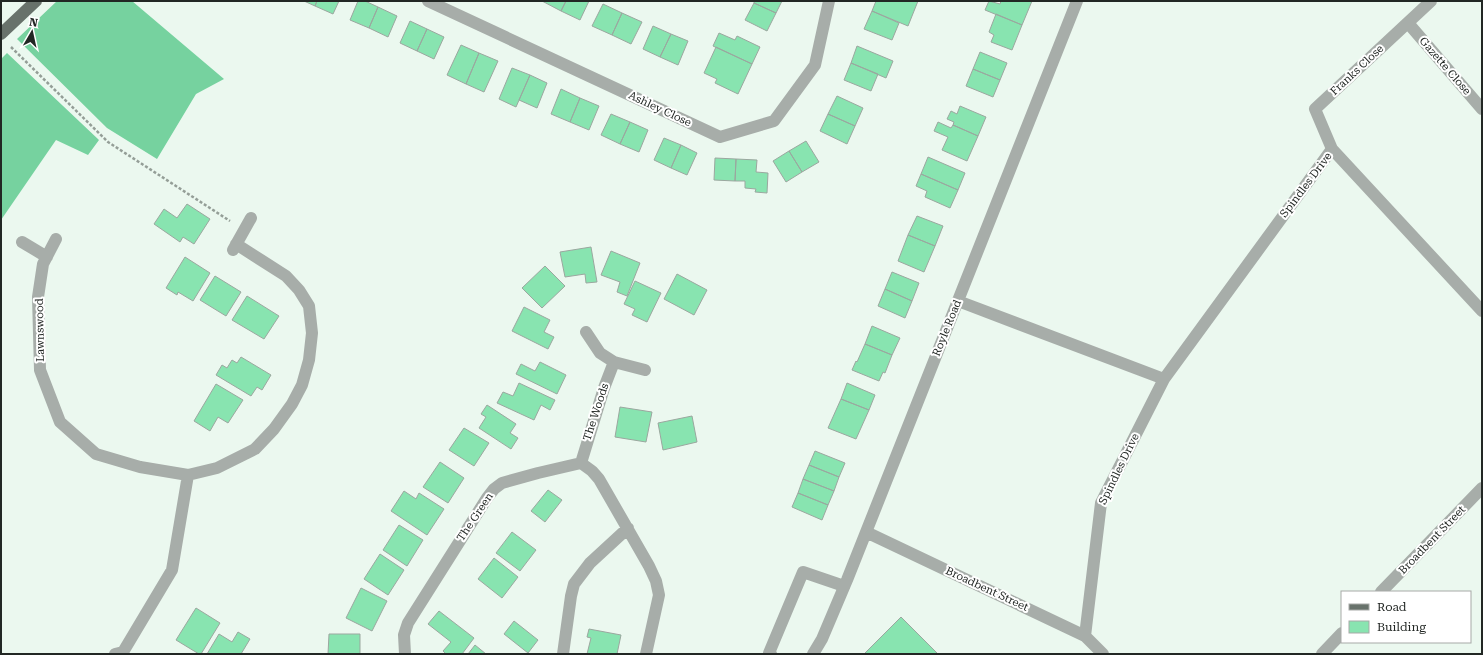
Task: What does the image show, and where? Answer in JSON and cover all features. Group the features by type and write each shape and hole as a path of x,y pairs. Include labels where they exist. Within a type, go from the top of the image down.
{"main road":[{"path":"4,38 36,1"}],"street":[{"name":"Ashley Close","path":"428,1 720,137 774,121 814,65 829,1"},
{"name":"Royle Road","path":"814,654 822,639 866,532 1077,1"},
{"name":"Franks Close","path":"1332,149 1315,109 1431,1"},
{"name":"Gazette Close","path":"1408,23 1482,109"},
{"name":"Spindles Drive","path":"1085,636 1101,502 1164,379 1332,149 1482,311"},
{"path":"244,230 251,218"},
{"name":"Lawnswood","path":"56,239 43,264 38,297 40,370 60,422 96,454 140,467 188,474 217,468 255,449 274,429 292,404 302,385 309,360 312,334 309,306 300,290 286,276 234,247 244,230"},
{"path":"22,242 47,257"},
{"path":"958,301 1164,379"},
{"path":"586,332 600,352 614,362 645,370"},
{"name":"The Woods","path":"581,463 604,388 614,362"},
{"path":"581,463 592,470 599,479 628,528 656,582 659,595 646,654"},
{"name":"The Green","path":"405,654 404,635 408,623 479,510 494,489 502,483 581,463"},
{"path":"121,653 172,570 188,474"},
{"name":"Broadbent Street","path":"1382,591 1482,488"},
{"path":"563,654 574,584 590,563 628,528"},
{"name":"Broadbent Street","path":"866,532 1085,636 1103,654"},
{"path":"771,654 769,653 803,572 844,586"},
{"path":"1322,654 1341,634"}],"path":[{"path":"4,38 108,142 244,230"}],"green space":[{"path":"57,1 132,1 224,79 196,94 157,159 107,128 17,39"},
{"path":"7,53 99,140 88,155 56,140 1,220 1,59"}],"building":[{"path":"304,1 317,1 315,6"},
{"path":"317,1 339,1 333,14 315,6"},
{"path":"358,1 365,1 378,7 369,28 350,20"},
{"path":"542,1 566,1 561,11"},
{"path":"566,1 589,1 580,20 561,11"},
{"path":"754,1 782,1 776,13 754,3"},
{"path":"876,1 918,1 908,26 872,11"},
{"path":"989,1 1000,4 1001,1 1032,1 1022,25 985,10"},
{"path":"754,3 776,13 767,31 745,20"},
{"path":"603,4 622,13 612,35 592,26"},
{"path":"378,7 397,16 388,37 369,28"},
{"path":"872,11 899,23 892,40 864,29"},
{"path":"622,13 642,22 631,44 612,35"},
{"path":"996,14 1022,25 1012,50 991,42 994,35 989,32"},
{"path":"410,21 427,29 417,51 400,43"},
{"path":"653,26 671,34 660,57 643,49"},
{"path":"427,29 444,37 434,59 417,51"},
{"path":"719,33 735,40 737,36 760,47 752,64 713,46"},
{"path":"671,34 688,41 678,65 660,57"},
{"path":"461,45 479,53 466,84 447,75"},
{"path":"857,46 893,61 886,78 851,63"},
{"path":"716,47 752,64 738,94 715,83 717,79 704,73"},
{"path":"980,52 1007,63 1000,80 973,69"},
{"path":"479,53 498,61 484,92 466,84"},
{"path":"851,63 878,74 871,91 844,80"},
{"path":"512,68 530,75 516,107 499,99"},
{"path":"973,69 1000,80 993,97 966,86"},
{"path":"530,75 547,83 537,108 519,100"},
{"path":"561,89 580,98 570,122 551,114"},
{"path":"837,96 863,108 855,126 828,114"},
{"path":"580,98 599,106 589,130 570,122"},
{"path":"960,106 986,117 978,136 953,125 954,122 947,119 951,111 957,114"},
{"path":"611,114 630,122 620,144 601,135"},
{"path":"828,114 855,126 847,144 820,131"},
{"path":"630,122 648,130 639,152 620,144"},
{"path":"938,122 951,128 953,125 978,136 967,161 942,150 948,137 934,131"},
{"path":"664,138 681,145 671,168 654,160"},
{"path":"806,141 819,162 802,172 789,151"},
{"path":"681,145 697,153 687,175 671,168"},
{"path":"789,151 802,172 786,182 773,161"},
{"path":"928,157 965,173 958,190 921,174"},
{"path":"715,158 736,159 735,181 714,180"},
{"path":"736,159 757,160 756,172 768,173 767,193 755,192 756,189 745,188 745,181 735,181"},
{"path":"921,174 958,190 950,208 925,197 927,191 916,186"},
{"path":"187,204 210,219 194,244 183,237 180,242 154,224 164,209 177,218"},
{"path":"917,216 943,226 935,246 908,235"},
{"path":"908,235 935,246 924,272 898,261"},
{"path":"591,247 597,282 586,283 585,274 565,277 560,252"},
{"path":"611,251 640,263 627,296 617,292 620,282 601,275"},
{"path":"185,257 210,273 193,301 178,292 177,295 166,288"},
{"path":"545,266 565,286 542,308 522,288"},
{"path":"892,272 919,283 912,301 885,289"},
{"path":"677,274 707,290 694,315 664,299"},
{"path":"215,276 241,292 226,316 200,300"},
{"path":"635,281 661,293 647,322 632,315 635,309 624,304"},
{"path":"885,289 912,301 905,318 878,306"},
{"path":"247,296 279,316 264,339 232,320"},
{"path":"524,307 550,320 544,332 554,337 548,349 512,331"},
{"path":"872,326 900,338 892,355 865,344"},
{"path":"865,344 892,355 885,373 883,372 879,381 852,370"},
{"path":"241,357 271,375 262,390 257,387 251,396 216,375 222,365 227,368 232,360 237,363"},
{"path":"540,362 566,375 557,394 516,374 521,364 535,371"},
{"path":"519,383 555,400 550,410 541,405 534,420 497,403 503,392 513,396"},
{"path":"847,383 875,395 869,410 841,399"},
{"path":"216,384 243,400 228,423 218,417 210,431 194,421"},
{"path":"841,399 869,410 856,439 828,428"},
{"path":"487,405 516,424 510,433 518,438 511,449 479,428 486,417 481,414"},
{"path":"620,407 652,412 646,442 615,437"},
{"path":"692,416 697,442 663,450 658,423"},
{"path":"464,428 489,443 474,466 449,450"},
{"path":"815,451 845,463 839,477 809,465"},
{"path":"440,462 464,478 448,503 423,487"},
{"path":"809,465 839,477 834,491 803,479"},
{"path":"803,479 834,491 828,505 798,493"},
{"path":"548,490 562,500 545,522 531,511"},
{"path":"404,491 416,499 419,493 444,509 427,535 391,511"},
{"path":"798,493 828,505 822,520 792,507"},
{"path":"399,525 423,540 407,566 383,550"},
{"path":"512,532 536,550 520,571 496,553"},
{"path":"380,554 404,570 388,595 364,579"},
{"path":"494,558 518,577 502,598 478,579"},
{"path":"361,588 387,601 372,631 346,618"},
{"path":"196,608 220,623 201,654 176,640"},
{"path":"439,611 474,638 462,654 446,654 443,651 451,642 428,624"},
{"path":"901,617 938,654 864,654"},
{"path":"514,621 538,640 528,653 504,634"},
{"path":"589,629 621,635 617,654 587,654 591,638 587,637"},
{"path":"238,632 250,639 241,654 207,654 219,634 232,642"},
{"path":"329,634 360,634 360,654 328,654"},
{"path":"475,645 486,654 468,654"}]}
